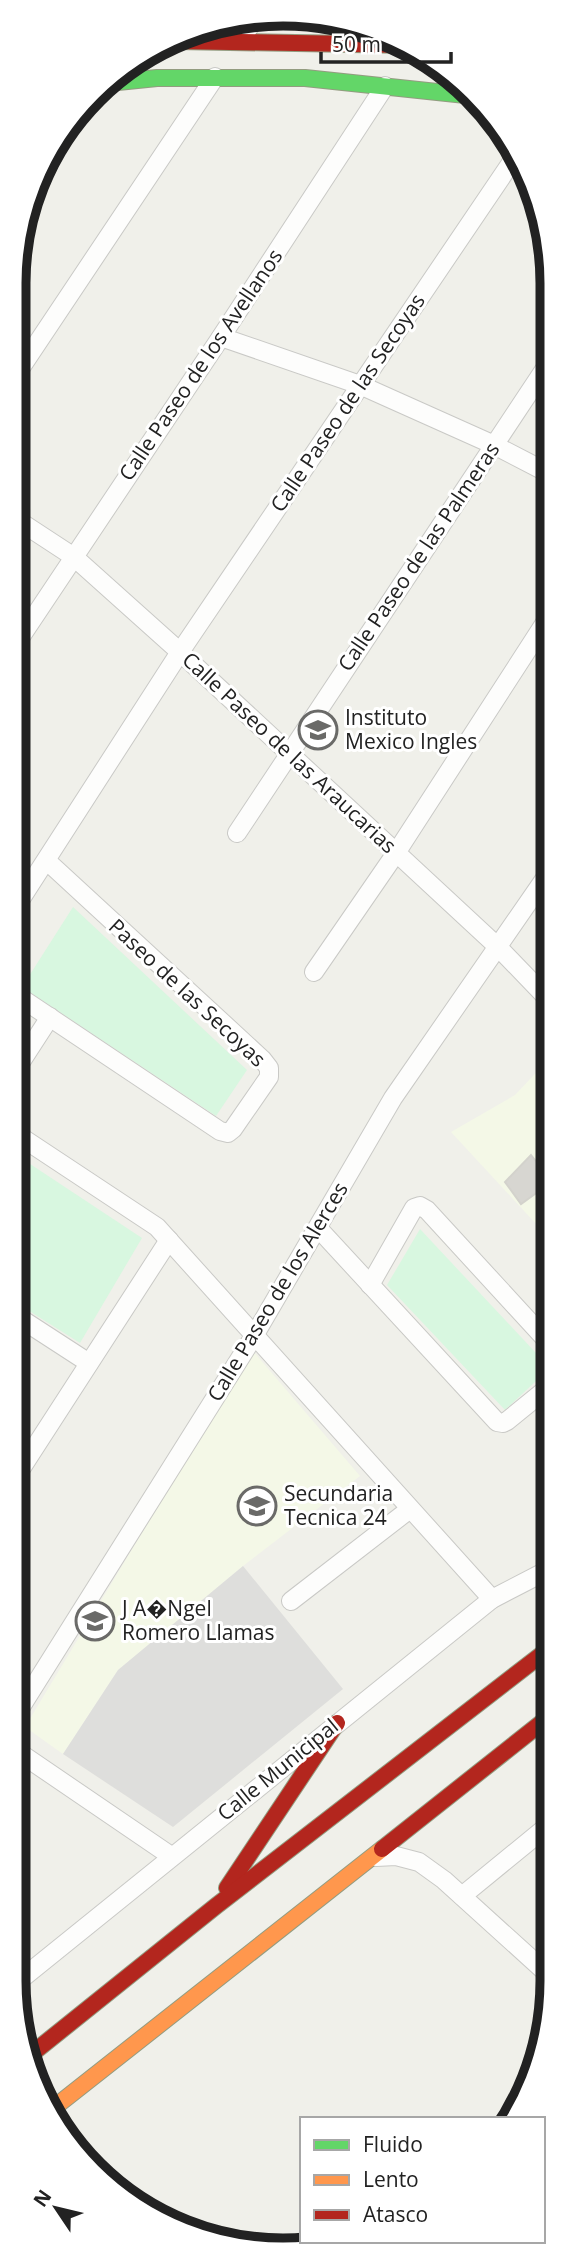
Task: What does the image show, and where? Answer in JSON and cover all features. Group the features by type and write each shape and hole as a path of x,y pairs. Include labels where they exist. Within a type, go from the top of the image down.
{"main road":[{"path":"198,41 240,41 385,86 457,94"},
{"path":"124,81 215,77 386,48"},
{"path":"36,2050 216,1906 540,1656"},
{"path":"216,1906 233,1875 293,1792 337,1723"},
{"path":"58,2104 540,1724"},
{"path":"495,1758 540,1741"}],"street":[{"path":"240,41 249,28"},
{"path":"26,360 215,77"},
{"name":"Calle Paseo de los Avellanos","path":"26,629 385,86"},
{"name":"Calle Paseo de las Secoyas","path":"180,652 510,164"},
{"path":"221,337 360,385 494,445 540,469"},
{"name":"Calle Paseo de las Palmeras","path":"237,832 540,376"},
{"name":"Calle Paseo de las Araucarias","path":"26,526 74,557 180,652 498,947 540,991"},
{"path":"314,972 396,853 540,630"},
{"path":"26,892 180,652"},
{"name":"Paseo de las Secoyas","path":"26,1001 220,1132 228,1133 233,1129 269,1077 269,1068 262,1059 47,861"},
{"name":"Calle Paseo de los Alerces","path":"26,1699 254,1336 393,1098 540,886"},
{"path":"26,1054 50,1017"},
{"path":"26,1140 144,1217 169,1240 492,1600"},
{"path":"370,1285 414,1208 420,1206 427,1210 540,1333"},
{"path":"318,1228 497,1422 507,1421 540,1395"},
{"path":"26,1461 169,1240"},
{"path":"26,1322 89,1363"},
{"path":"291,1601 410,1509"},
{"name":"Calle Municipal","path":"26,1975 492,1600 540,1574"},
{"path":"26,1757 171,1856"},
{"path":"462,1896 540,1832"},
{"path":"370,1857 396,1856 419,1862 462,1896 540,1967"}],"shaded area":[{"path":"540,1069 540,1228 451,1132 515,1095"},
{"path":"252,1350 360,1476 243,1566 118,1670 63,1754 26,1725"},
{"path":"243,1566 343,1689 173,1827 63,1754 118,1670"}],"green space":[{"path":"73,907 247,1070 216,1116 26,990 26,981"},
{"path":"26,1161 142,1238 80,1343 26,1309"},
{"path":"420,1229 540,1357 540,1377 505,1410 387,1285"}],"building":[{"path":"531,1155 540,1166 540,1190 521,1204 505,1182"}],"traffic: fast":[{"path":"124,81 157,78 305,78 457,94"}],"traffic: slow":[{"path":"58,2104 382,1849"}],"traffic: jam":[{"path":"197,41 377,44"},
{"path":"36,2050 216,1906 540,1656"},
{"path":"227,1888 337,1723"},
{"path":"382,1849 540,1724"}],"place":[{"name":"Instituto Mexico Ingles","path":"318,730"},
{"name":"Secundaria Tecnica 24","path":"257,1506"},
{"name":"J A�Ngel Romero Llamas","path":"95,1621"}]}
